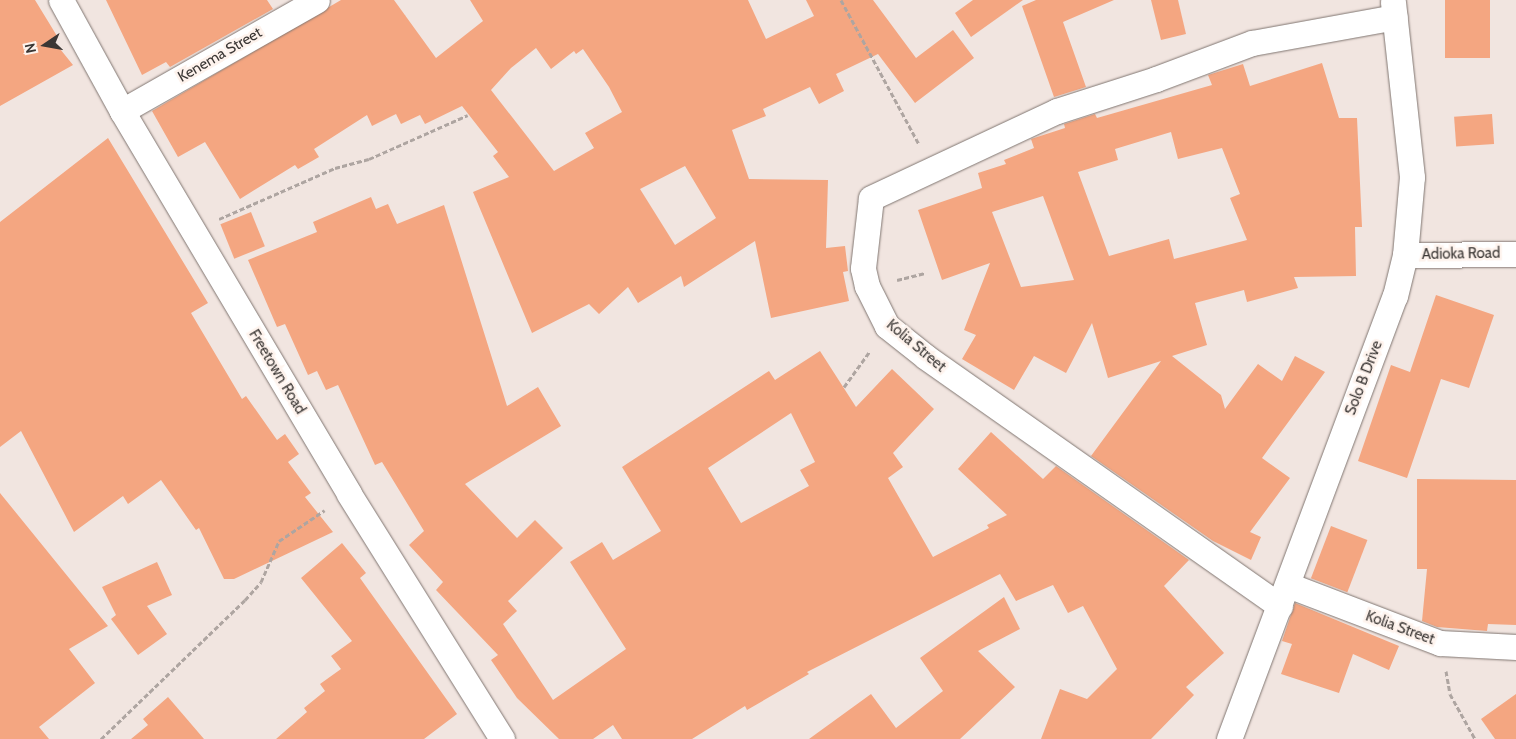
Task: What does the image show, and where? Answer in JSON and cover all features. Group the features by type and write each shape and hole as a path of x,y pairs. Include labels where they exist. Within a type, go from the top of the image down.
{"street":[{"name":"Freetown Road","path":"62,0 122,111 350,494 502,739"},
{"name":"Kenema Street","path":"122,111 317,0"},
{"name":"Kolia Street","path":"1394,8 1252,43 1156,80 1058,111 932,168 871,198 863,268 867,286 887,326 926,357 1284,596 1440,643 1516,647"},
{"name":"Solo B Drive","path":"1229,739 1395,296 1405,255 1412,177 1394,8"},
{"name":"Adioka Road","path":"1405,255 1516,254"}],"path":[{"path":"841,0 932,168"},
{"path":"193,230 335,168 370,159 468,115"},
{"path":"844,387 887,326"},
{"path":"101,739 245,600 261,582 279,541 350,494"},
{"path":"1440,643 1450,694 1474,739"}],"building":[{"path":"0,0 35,0 57,36 52,39 73,65 0,106"},
{"path":"106,0 267,0 273,9 170,67 166,62 142,75"},
{"path":"341,0 394,0 436,58 483,21 470,0 748,0 766,39 814,16 806,0 873,0 916,58 953,30 974,58 915,103 878,54 836,74 844,91 819,104 810,87 763,109 766,116 732,130 749,179 828,180 826,248 845,246 848,271 843,272 849,301 771,318 755,241 684,287 681,276 638,303 628,287 599,314 589,304 532,333 473,192 509,177 493,156 498,152 462,106 425,124 420,115 401,124 396,114 372,126 367,115 314,149 319,157 298,169 295,165 240,199 205,142 178,157 152,111","holes":["536,48 551,69 574,51 576,54 583,49 609,87 622,112 585,133 594,148 554,171 491,90 511,68","685,166 716,218 675,245 640,189"]},
{"path":"973,0 1023,0 971,37 955,13"},
{"path":"1036,0 1114,0 1063,22 1086,87 1054,97 1022,6"},
{"path":"1151,0 1178,0 1186,34 1161,40"},
{"path":"1445,0 1490,0 1490,58 1445,58"},
{"path":"1322,63 1339,118 1357,118 1362,227 1355,227 1356,276 1294,277 1298,288 1247,302 1244,290 1195,303 1207,345 1172,356 1221,395 1225,409 1258,364 1282,381 1295,356 1325,372 1262,458 1290,478 1250,532 1261,537 1251,560 1213,541 1091,456 1161,361 1108,378 1092,323 1066,373 1034,356 1014,390 962,359 976,335 964,330 990,263 942,280 918,210 982,188 978,173 1006,164 1004,160 1034,148 1031,139 1065,128 1064,124 1095,114 1097,118 1212,85 1208,75 1243,64 1250,86","holes":["1171,132 1178,159 1222,148 1240,194 1230,198 1247,240 1174,259 1169,239 1109,256 1078,172 1118,160 1115,149","1043,196 1074,280 1021,287 992,212"]},
{"path":"1492,114 1494,144 1456,147 1454,117"},
{"path":"108,138 208,303 191,313 242,399 246,396 277,440 285,434 299,454 288,462 311,493 305,497 333,532 234,579 224,579 199,528 196,530 161,480 128,504 123,496 74,532 21,431 0,447 0,222"},
{"path":"371,197 376,209 388,204 397,224 444,205 507,406 538,387 561,426 465,484 517,538 535,520 563,548 508,601 517,611 503,624 553,700 626,649 570,562 602,542 613,560 661,531 622,467 769,371 775,380 820,351 856,407 892,369 934,409 893,453 903,467 888,478 933,557 989,528 987,525 1007,515 958,469 991,432 1043,479 1056,466 1189,560 1164,586 1224,653 1186,687 1194,695 1151,739 1041,739 1060,689 1087,699 1117,669 1083,606 1068,613 1053,585 1016,601 1000,574 807,672 809,674 747,710 745,706 692,739 622,739 613,725 593,739 559,739 517,698 491,660 498,655 436,590 443,582 409,545 424,531 382,462 375,465 338,385 326,390 317,371 308,375 285,324 277,327 248,260 317,232 313,222","holes":["791,413 815,462 800,470 809,486 741,523 708,468"]},
{"path":"251,212 265,246 234,259 220,224"},
{"path":"1436,295 1494,315 1469,388 1441,379 1407,478 1358,461 1391,365 1410,372"},
{"path":"1417,479 1516,480 1516,625 1488,624 1487,631 1437,627 1422,621 1427,569 1417,569"},
{"path":"0,493 108,626 69,649 95,683 39,727 49,739 0,739"},
{"path":"1331,526 1367,540 1347,592 1311,578"},
{"path":"342,543 366,573 360,578 457,714 424,739 276,739 307,712 304,708 325,691 320,684 341,669 331,656 352,641 301,578"},
{"path":"157,562 172,595 147,606 167,634 138,655 111,619 116,615 102,587"},
{"path":"1004,597 1020,629 978,651 1015,687 960,739 809,739 871,694 896,728 943,691 920,658"},
{"path":"1295,603 1399,646 1389,670 1353,654 1339,693 1281,674 1292,644 1282,641"},
{"path":"1516,694 1516,739 1495,739 1481,719"},
{"path":"168,697 204,739 131,739 148,725 143,719"}]}
